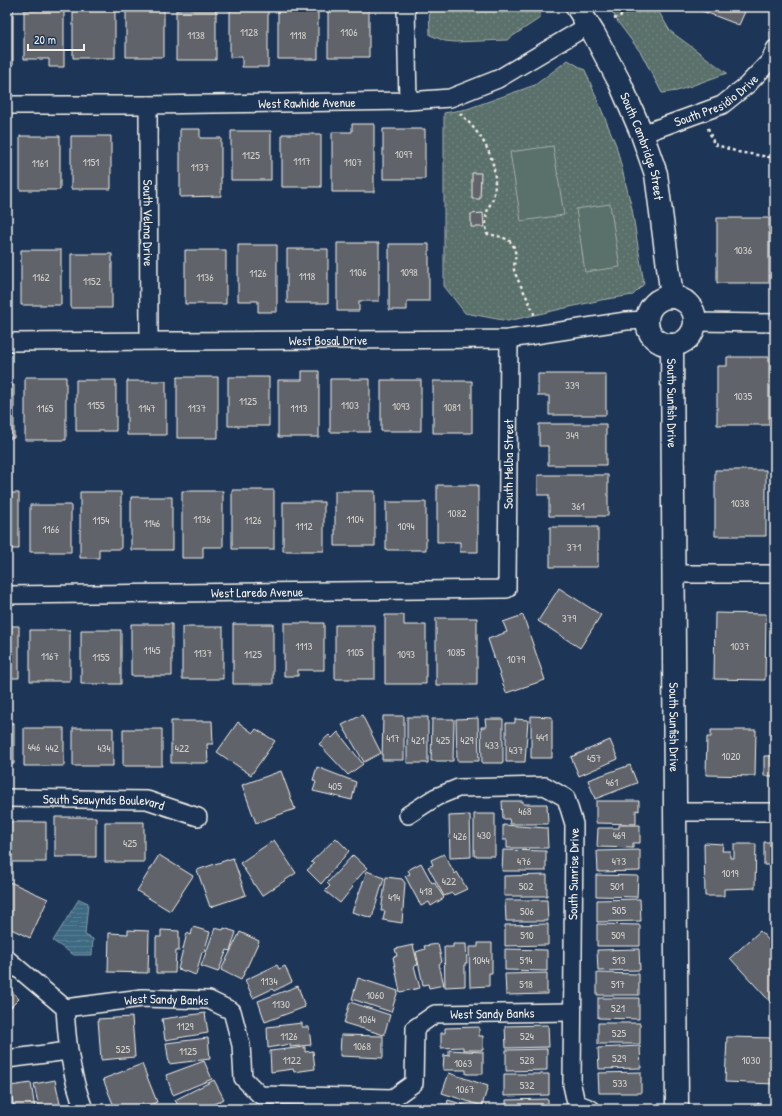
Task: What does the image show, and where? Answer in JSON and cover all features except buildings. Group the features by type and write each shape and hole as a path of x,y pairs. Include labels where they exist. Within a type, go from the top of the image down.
{"street":[{"path":"406,7 408,101"},
{"name":"South Cambridge Street","path":"577,7 589,25 620,83 642,134 656,174 672,297"},
{"name":"West Rawhide Avenue","path":"7,105 148,105 408,101 450,98 498,79 589,25"},
{"name":"South Presidio Drive","path":"642,134 722,105 747,86 770,61 775,49"},
{"name":"South Velma Drive","path":"148,105 149,340"},
{"path":"672,297 679,299 691,308 695,322 691,335 679,344 672,345 657,341 652,335 647,320 653,306 658,301 672,297"},
{"name":"West Bosal Drive","path":"7,342 509,339 626,321 647,320"},
{"path":"695,322 775,323"},
{"name":"South Melba Street","path":"507,590 509,339"},
{"name":"South Sunfish Drive","path":"672,345 677,1109"},
{"path":"674,574 775,574"},
{"name":"West Laredo Avenue","path":"7,595 507,590"},
{"name":"South Sunrise Drive","path":"408,815 436,797 458,788 545,786 566,798 574,824 571,1012 572,1085 576,1103 591,1109"},
{"name":"South Seawynds Boulevard","path":"7,798 147,800 198,817"},
{"path":"675,812 775,812"},
{"path":"7,959 65,1008 68,1051 79,1096 84,1109"},
{"name":"West Sandy Banks","path":"65,1008 142,998 209,1000 232,1011 241,1045 243,1078 260,1095 393,1098 414,1083 415,1028 435,1014 571,1012"},
{"path":"7,1059 68,1051"}],"path":[{"path":"614,18 639,7"},
{"path":"450,98 455,108 486,144 491,157 495,173 495,190 492,203 487,209 487,234 505,237 513,244 516,252 514,271 525,291 540,334"},
{"path":"700,113 714,144 738,152 775,158"}],"green space":[{"path":"429,7 540,7 540,18 507,40 455,42 445,41 430,35"},
{"path":"610,7 656,7 670,31 727,73 677,91 662,93 641,53 617,21"},
{"path":"568,60 585,70 616,145 632,209 644,284 633,295 601,300 508,321 465,313 444,286 444,113 467,109 535,85"},
{"path":"553,146 564,215 521,221 510,152"},
{"path":"610,204 620,267 585,272 576,209"}],"water":[{"path":"79,899 88,903 85,935 93,939 92,955 74,955 53,941"}]}
